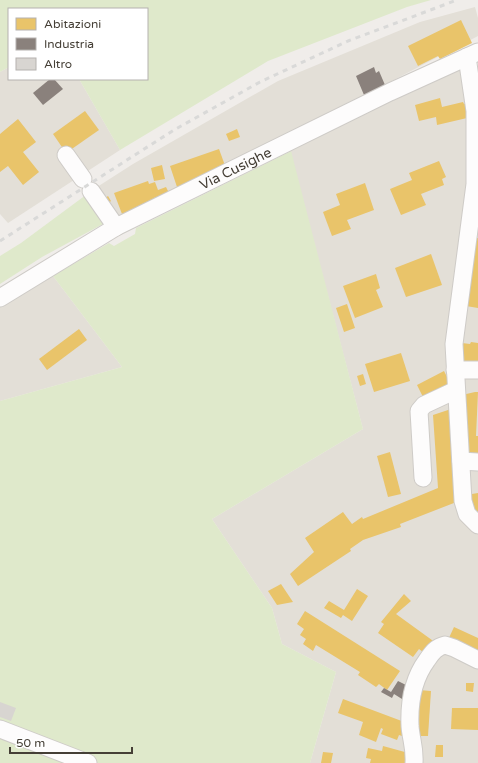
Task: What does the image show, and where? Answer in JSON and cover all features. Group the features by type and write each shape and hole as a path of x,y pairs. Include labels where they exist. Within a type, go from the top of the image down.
{"street":[{"name":"Via Cusighe","path":"0,298 116,227 376,99 472,54"},
{"path":"472,54 476,111 475,184 455,336 455,370 465,508 470,518 478,525"},
{"path":"66,155 116,227"},
{"path":"455,370 478,370"},
{"path":"423,478 419,411 424,405 456,390"},
{"path":"461,461 478,462"},
{"path":"414,763 415,751 410,726 411,705 416,679 421,668 434,650 446,645 478,660"},
{"path":"0,729 88,763"}],"shaded area":[{"path":"475,7 478,18 478,36 292,133 474,59 478,75 478,763 310,763 336,672 282,644 272,608 212,519 363,429 286,136 114,218 94,189 133,164 278,81 420,22"},
{"path":"8,68 8,80 80,80 120,150 8,223 0,214 0,72"},
{"path":"53,276 122,367 0,401 0,294"}],"green space":[{"path":"0,0 431,0 407,7 268,61 120,150 80,80 148,80 148,8 8,8 8,68 0,72"},
{"path":"291,151 363,429 212,519 272,608 282,644 336,672 310,763 0,763 0,401 122,367 53,276 109,243 114,246 135,234 136,228"},
{"path":"94,189 114,218 42,257 0,284 0,256 21,243"}],"building: Abitazioni":[{"path":"461,20 472,43 440,59 438,56 418,66 408,46"},
{"path":"440,98 442,107 463,102 464,104 468,103 467,118 437,125 436,117 419,121 415,105"},
{"path":"85,111 99,130 66,153 53,134"},
{"path":"18,119 36,142 23,152 39,172 23,185 8,166 0,172 0,134"},
{"path":"237,129 240,137 229,141 226,134"},
{"path":"219,149 227,171 177,187 170,166"},
{"path":"439,161 446,177 442,179 444,185 421,194 426,205 401,215 390,189 412,180 409,173"},
{"path":"162,165 165,179 154,181 151,168"},
{"path":"148,181 149,184 155,182 158,190 166,187 169,193 154,198 156,201 122,214 114,193"},
{"path":"365,183 374,210 347,220 351,229 332,236 323,212 340,205 336,194"},
{"path":"108,196 111,201 104,207 100,202"},
{"path":"475,238 478,238 478,308 466,306"},
{"path":"431,254 442,285 406,297 395,268"},
{"path":"376,274 380,288 376,290 383,307 355,318 343,286"},
{"path":"347,304 355,328 344,332 336,308"},
{"path":"79,329 87,340 47,370 39,359"},
{"path":"471,342 478,343 478,365 460,364 462,343 470,344"},
{"path":"401,353 410,381 374,392 365,364"},
{"path":"444,371 451,385 423,397 417,385"},
{"path":"363,374 366,384 360,386 357,376"},
{"path":"478,392 476,436 478,436 478,459 463,458 462,395"},
{"path":"454,408 459,501 400,524 401,527 363,540 350,549 351,551 298,586 290,574 314,552 305,538 343,512 352,524 362,517 363,519 438,488 433,415"},
{"path":"390,452 401,494 388,497 377,456"},
{"path":"478,493 478,517 466,495"},
{"path":"281,584 293,602 277,605 268,591"},
{"path":"357,589 368,596 352,621 343,615 341,618 324,608 329,601 344,610"},
{"path":"404,594 411,601 396,614 436,643 427,655 419,649 413,657 378,633 384,624 381,622"},
{"path":"305,611 400,671 387,690 379,684 376,687 358,675 360,672 316,645 313,651 303,644 306,639 300,635 304,629 297,624"},
{"path":"454,627 478,638 478,654 448,640"},
{"path":"466,683 474,683 473,692 466,691"},
{"path":"419,690 431,691 428,736 416,736"},
{"path":"343,699 407,723 402,736 399,735 397,740 381,734 383,729 381,728 376,742 359,735 363,722 338,713"},
{"path":"452,708 478,708 478,730 451,729"},
{"path":"436,745 443,745 443,757 435,757"},
{"path":"383,746 412,754 410,763 370,763 371,759 366,758 368,748 382,751"},
{"path":"323,752 333,753 331,763 321,763"}],"building: Industria":[{"path":"374,67 376,73 379,71 385,85 364,95 356,76"},
{"path":"49,80 55,80 63,89 43,105 33,93"},
{"path":"398,681 408,686 402,699 394,694 392,698 381,692 384,688 391,692"}],"building: Altro":[{"path":"0,702 16,708 11,721 0,717"}],"railway":[{"path":"0,241 174,130 260,82 348,41 457,0"}]}
